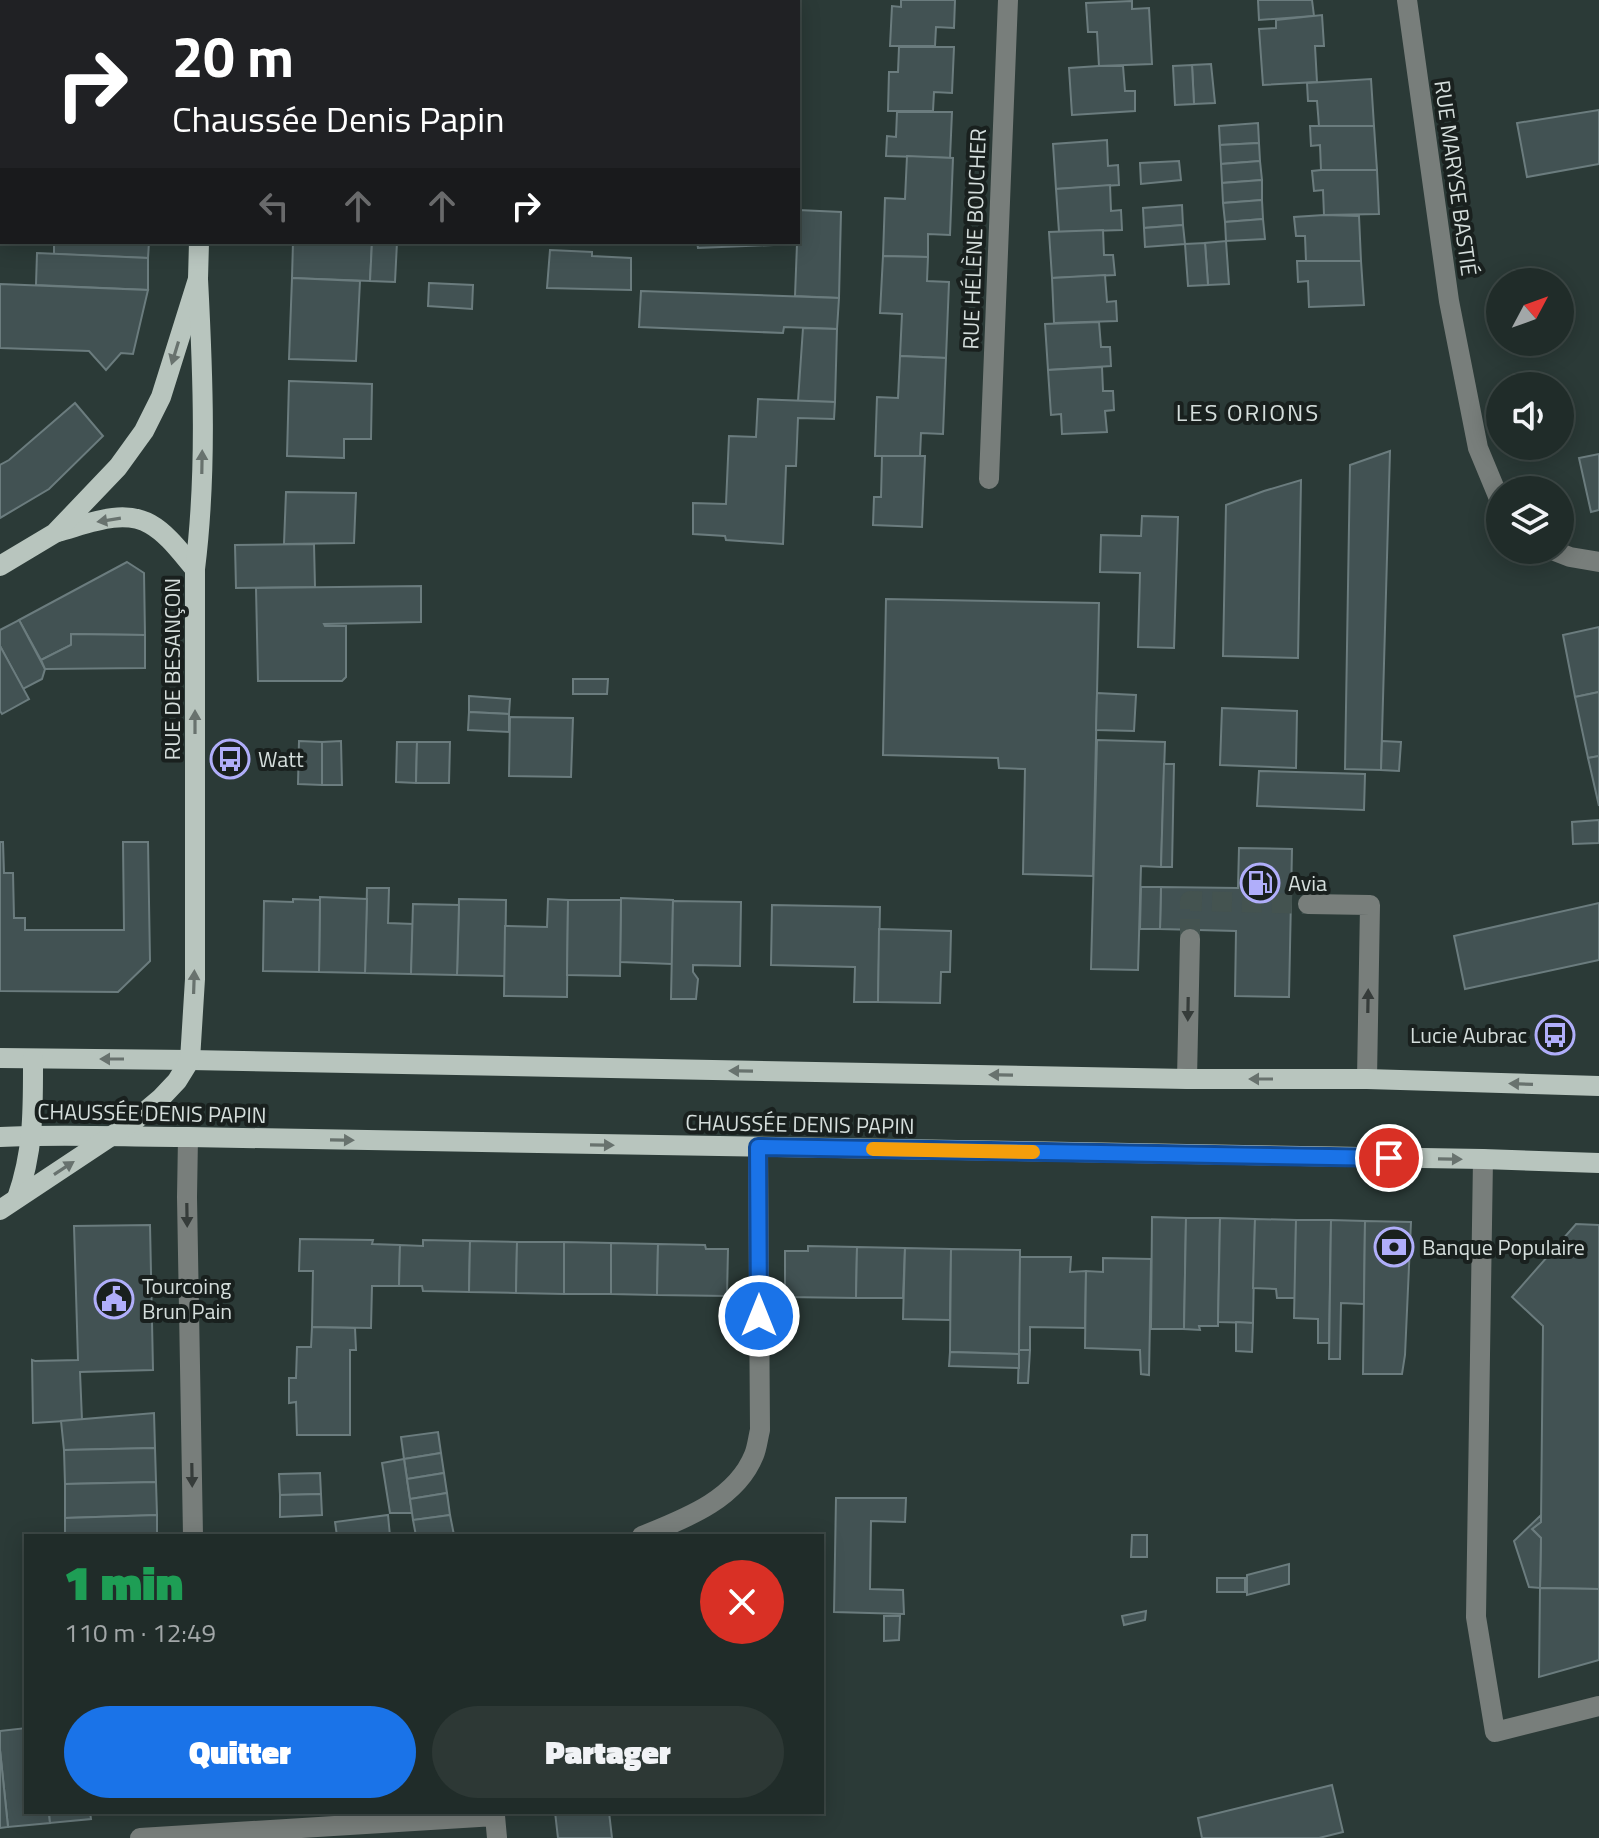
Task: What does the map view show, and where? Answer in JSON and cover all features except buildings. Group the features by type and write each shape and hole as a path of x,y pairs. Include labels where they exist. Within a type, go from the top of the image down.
{"main road":[{"path":"55,533 118,467 144,431 161,397 198,279 199,244"},
{"name":"RUE DE BESANÇON","path":"190,1060 195,979 195,569 201,523 203,366 198,279"},
{"path":"0,566 55,533 112,517 129,517 148,522 162,533 195,569"},
{"path":"0,1058 1187,1079 1367,1079 1599,1086"},
{"path":"9,1204 26,1174 32,1135 33,1059"},
{"path":"9,1204 110,1138 160,1099 177,1081 190,1060"},
{"name":"CHAUSSÉE DENIS PAPIN","path":"0,1137 188,1137 1599,1163"}],"street":[{"name":"RUE HÉLÈNE BOUCHER","path":"989,479 1008,0"},
{"name":"RUE MARYSE BASTIÉ","path":"1407,0 1452,314 1478,448 1490,476"},
{"path":"1574,558 1599,562"},
{"path":"1308,904 1370,905 1367,1079"},
{"path":"1187,1079 1190,939"},
{"path":"188,1137 193,1534"},
{"path":"647,1534 680,1521 724,1494 743,1475 754,1454 760,1430 758,1147"},
{"path":"1483,1159 1476,1617 1495,1732 1599,1706"},
{"path":"198,1814 198,1834"},
{"path":"140,1838 495,1816 497,1838"}],"tunnel":[{"path":"1190,939 1190,901 1308,904"}],"slow traffic":[{"path":"873,1149 1033,1152"}],"place":[{"name":"Watt","path":"230,759"},
{"name":"Avia","path":"1260,883"},
{"name":"Lucie Aubrac","path":"1555,1035"},
{"name":"Banque Populaire","path":"1394,1247"},
{"name":"Tourcoing Brun Pain","path":"114,1299"}],"district":[{"name":"LES ORIONS","path":"1248,412"}],"route":[{"path":"759,1316 758,1147 1389,1158"}]}
